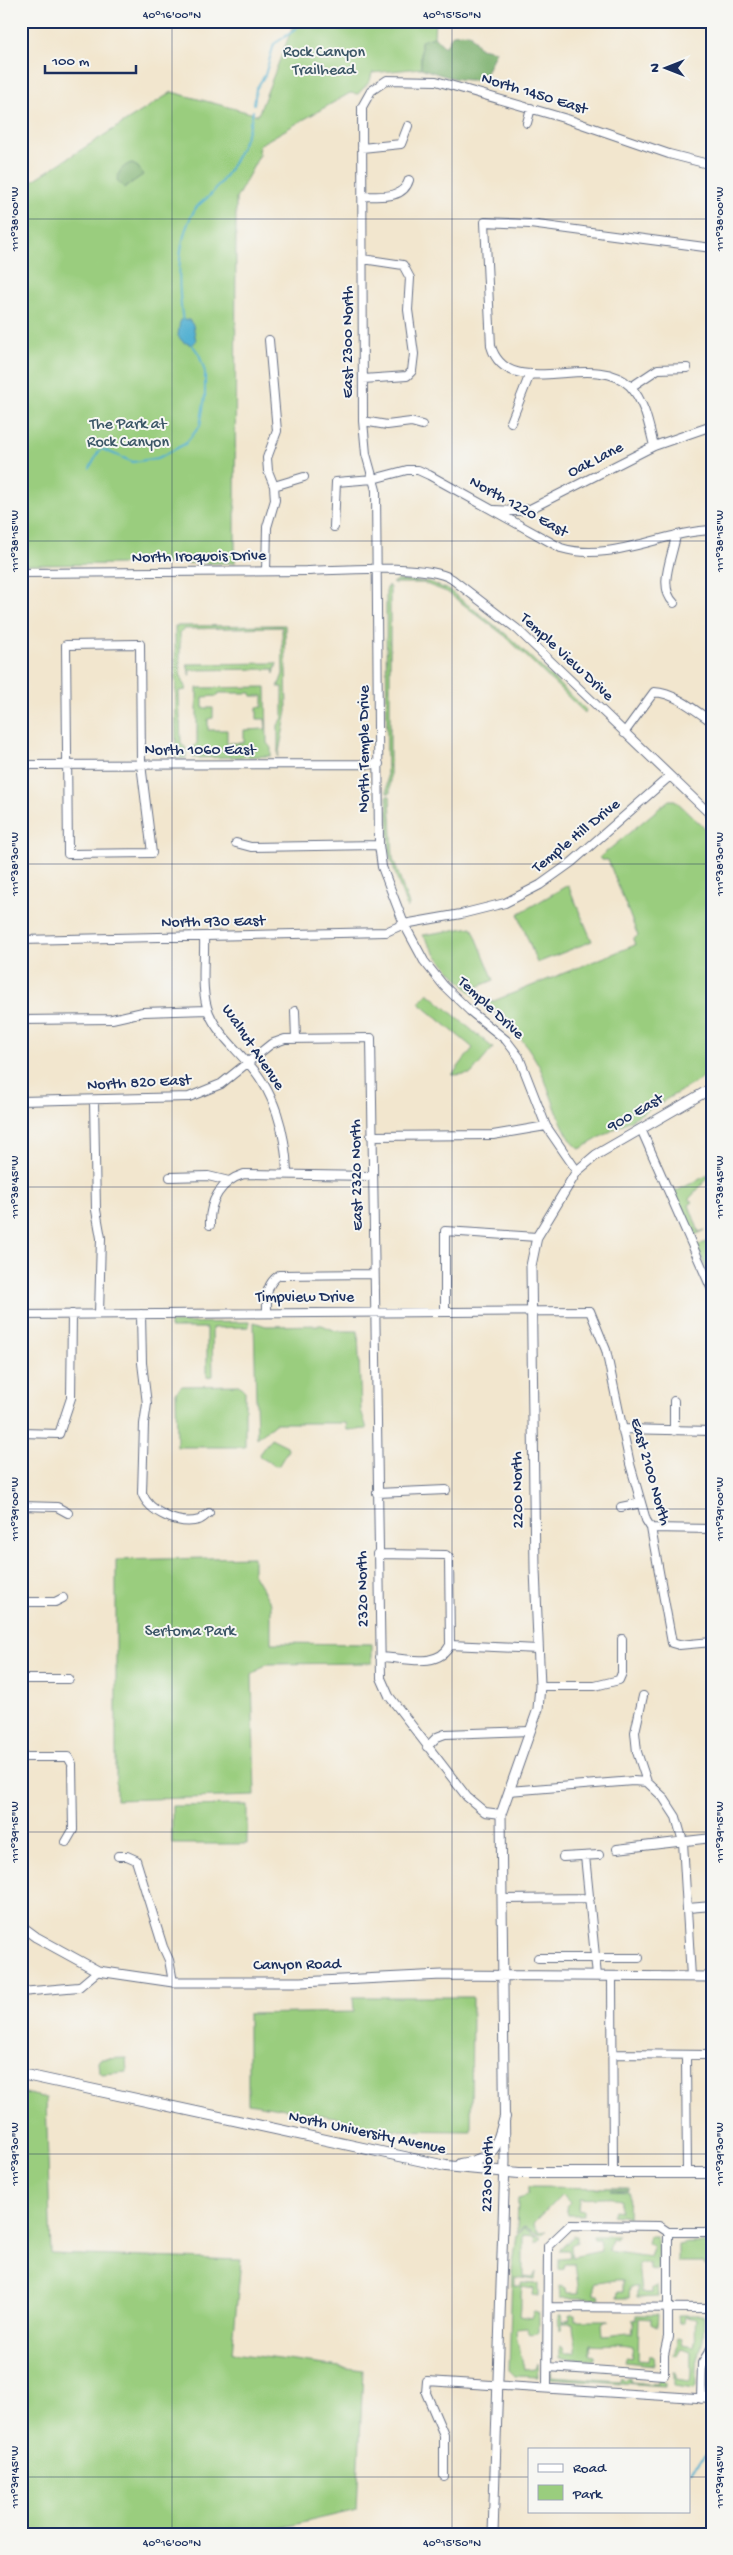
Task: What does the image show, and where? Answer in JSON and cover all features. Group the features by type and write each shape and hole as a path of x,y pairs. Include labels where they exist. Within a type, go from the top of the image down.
{"highway":[{"name":"North University Avenue","path":"21,2074 439,2165 505,2172 712,2173"},
{"path":"439,2165 484,2159 492,2150 505,2117"}],"main road":[{"name":"900 East","path":"577,1171 596,1154 712,1088"},
{"name":"2200 North","path":"501,1814 538,1709 540,1686 531,1266 537,1237 577,1171"},
{"name":"2230 North","path":"493,2534 505,2172 501,1814"},
{"name":"Canyon Road","path":"21,1926 98,1971 173,1982 301,1982 442,1975 712,1977"}],"street":[{"name":"North 1450 East","path":"361,113 365,99 374,88 384,82 396,79 454,85 712,165"},
{"path":"527,122 531,108"},
{"name":"East 2300 North","path":"361,113 363,421 366,454 376,490 377,570"},
{"path":"362,148 401,144 408,126"},
{"path":"362,196 396,195 405,190 409,180"},
{"path":"654,446 647,418 631,387 619,377 603,372 530,374 510,371 494,355 491,346 485,222 530,224 712,248"},
{"path":"363,259 403,265 408,273 409,325 414,354 412,371 407,376 363,379"},
{"path":"266,571 266,539 275,500 274,486 268,471 267,458 277,431 269,340"},
{"path":"631,387 658,369 687,368"},
{"path":"511,422 530,374"},
{"path":"363,421 387,424 410,422 422,426"},
{"name":"Oak Lane","path":"492,510 518,511 530,509 654,446 712,426"},
{"name":"North 1220 East","path":"334,527 336,482 373,479 400,471 418,470 561,548 581,554 599,553 676,535 712,530"},
{"path":"274,486 304,477"},
{"path":"674,603 667,596 664,587 676,535"},
{"name":"North Iroquois Drive","path":"21,573 377,570"},
{"name":"Temple View Drive","path":"377,570 434,571 452,579 517,630 712,816"},
{"name":"North Temple Drive","path":"377,570 379,845 382,867 404,924"},
{"path":"140,644 141,764 152,852 68,854 66,645 140,644"},
{"path":"624,732 654,692 661,692 678,700 712,722"},
{"name":"North 1060 East","path":"21,764 379,764"},
{"name":"Temple Hill Drive","path":"404,924 461,914 505,903 540,885 572,862 670,776"},
{"path":"236,843 251,847 379,845"},
{"name":"North 930 East","path":"21,940 386,932 404,924"},
{"name":"Temple Drive","path":"404,924 424,961 438,978 470,1011 506,1040 520,1057 546,1126 566,1158 577,1171"},
{"name":"Walnut Avenue","path":"204,937 208,1010 220,1032 248,1062 276,1112 284,1137 287,1173"},
{"path":"21,1020 112,1018 143,1012 208,1010"},
{"path":"295,1011 296,1039"},
{"name":"North 820 East","path":"21,1101 189,1098 216,1087 271,1044 285,1039 371,1038"},
{"name":"East 2320 North","path":"371,1038 375,1312"},
{"path":"94,1101 96,1210 101,1238 99,1314"},
{"path":"371,1136 493,1135 546,1126"},
{"path":"642,1129 712,1290"},
{"path":"210,1225 214,1201 229,1181 252,1172 372,1176"},
{"path":"170,1176 208,1176 229,1181"},
{"path":"444,1311 445,1231 537,1237"},
{"path":"267,1312 267,1292 270,1281 279,1275 374,1274"},
{"name":"Timpview Drive","path":"21,1315 590,1311"},
{"name":"East 2100 North","path":"590,1311 606,1350 622,1429 641,1503 646,1520 651,1528 672,1643 680,1645 712,1642"},
{"name":"2320 North","path":"375,1312 377,1554 380,1657 383,1686 427,1747 478,1808 485,1812 501,1814"},
{"path":"21,1433 58,1434 71,1398 72,1314"},
{"path":"141,1314 142,1363 148,1404 144,1424 142,1493 145,1502 168,1517 182,1521 199,1520 209,1513"},
{"path":"674,1401 674,1431"},
{"path":"622,1429 712,1431"},
{"path":"377,1493 446,1490"},
{"path":"621,1507 641,1503"},
{"path":"21,1506 57,1507 68,1513"},
{"path":"651,1528 712,1529"},
{"path":"377,1554 446,1555 449,1558 450,1645 444,1654 430,1659 380,1657"},
{"path":"21,1602 55,1602 63,1598"},
{"path":"540,1686 595,1686 619,1680 622,1673 622,1639"},
{"path":"450,1645 538,1649"},
{"path":"21,1679 69,1679"},
{"path":"643,1696 635,1741 648,1782 673,1812 680,1826 688,1908 691,1977"},
{"path":"427,1747 437,1737 445,1734 530,1731"},
{"path":"21,1757 68,1757 72,1764 73,1830 66,1842"},
{"path":"509,1791 633,1781 648,1782"},
{"path":"616,1849 712,1838"},
{"path":"564,1857 599,1855"},
{"path":"118,1856 127,1856 136,1860 163,1947 170,1960 173,1982"},
{"path":"585,1856 597,1958 597,1976"},
{"path":"503,1899 590,1898"},
{"path":"688,1908 712,1906"},
{"path":"538,1958 640,1958"},
{"path":"21,1992 79,1988 98,1971"},
{"path":"612,1977 613,2173"},
{"path":"612,2054 712,2055"},
{"path":"686,2055 687,2173"},
{"path":"547,2387 548,2246 570,2225 659,2226 668,2232 712,2232"},
{"path":"548,2367 664,2375 668,2308 668,2232"},
{"path":"548,2307 712,2308"},
{"path":"707,2399 702,2363 712,2347"},
{"path":"707,2399 712,2362"},
{"path":"444,2476 444,2435 426,2393 427,2381 547,2387 707,2399"}],"green space":[{"name":"The Park at Rock Canyon","path":"295,21 435,21 434,37 421,42 421,68 372,73 370,81 358,94 350,93 259,145 259,156 236,199 235,563 21,565 21,188 172,92 258,115"},
{"path":"469,33 480,48 496,51 483,79 460,79 421,68 421,41 434,37 445,47 453,34"},
{"path":"131,163 138,167 143,175 124,188 117,180 118,174 121,169"},
{"path":"397,580 430,582 450,591 507,635 586,710 585,713 505,636 447,592 423,583 392,583"},
{"path":"388,585 390,588 390,793 387,793 386,592"},
{"path":"285,625 287,711 278,757 278,725 283,718 283,687 278,687 283,674 282,627 184,629 180,632 180,673 186,690 179,691 181,744 186,748 186,758 176,758 175,626"},
{"path":"277,663 274,674 273,669 190,670 190,676 187,664"},
{"path":"266,687 267,743 271,748 271,756 193,758 193,748 197,743 197,688","holes":["219,693 251,693 252,696 263,696 263,707 257,707 257,719 265,719 266,729 244,730 244,743 227,743 227,730 208,730 208,719 213,718 213,708 203,708 203,697 218,696"]},
{"path":"387,796 390,796 393,858 409,905 407,908 390,858"},
{"path":"669,800 675,800 712,835 712,1073 580,1149 567,1134 542,1072 527,1046 513,1030 481,1002 489,999 491,1002 635,945 633,939 638,936 608,860 602,860 600,857"},
{"path":"568,885 592,941 537,963 518,914"},
{"path":"472,927 494,980 477,987 479,993 476,998 436,955 423,935"},
{"path":"428,993 493,1048 471,1074 452,1075 473,1048 419,1003"},
{"path":"710,1174 712,1177 710,1176 689,1199 693,1202 689,1205 699,1232 705,1230 693,1236 674,1192"},
{"path":"712,1239 712,1282 697,1246"},
{"path":"249,1322 249,1327 212,1328 213,1376 207,1377 207,1328 170,1328 170,1323"},
{"path":"254,1322 266,1326 322,1325 336,1331 358,1331 361,1410 367,1429 347,1430 346,1423 275,1423 257,1438"},
{"path":"239,1385 245,1391 245,1447 177,1447 176,1392 182,1386"},
{"path":"271,1438 287,1446 288,1450 279,1465 276,1466 260,1457 259,1454"},
{"name":"Sertoma Park","path":"253,1557 253,1573 271,1604 271,1643 372,1644 372,1663 266,1664 252,1675 255,1796 116,1800 116,1560"},
{"path":"247,1805 247,1844 172,1844 172,1806"},
{"path":"353,1997 472,1997 471,2131 362,2130 341,2118 248,2103 248,2014 354,2012"},
{"path":"126,2058 127,2072 101,2074 99,2072 98,2062 100,2059"},
{"path":"21,2092 46,2098 51,2254 241,2260 232,2353 363,2370 357,2510 254,2534 21,2534"},
{"path":"528,2187 629,2188 629,2190 610,2190 629,2191 628,2217 612,2215 615,2210 620,2211 621,2199 611,2198 579,2198 578,2209 583,2210 583,2215 568,2215 566,2207 570,2203 562,2194 533,2224 539,2232 546,2231 541,2235 524,2227 517,2233 518,2199 528,2193"},
{"path":"524,2228 542,2238 536,2243 535,2236 523,2235 523,2277 533,2278 536,2272 535,2280 514,2277 514,2286 521,2286 521,2283 538,2284 538,2296 533,2295 534,2289 522,2287 520,2316 531,2318 534,2312 538,2313 538,2333 530,2334 527,2328 516,2329 516,2334 524,2370 535,2369 537,2363 538,2377 515,2376 509,2370 512,2272 517,2235"},
{"path":"574,2236 577,2236 577,2242 571,2245 572,2257 601,2251 599,2240 594,2240 593,2236 618,2236 616,2240 611,2239 608,2251 650,2257 653,2247 647,2243 649,2236 657,2236 658,2270 650,2269 650,2264 638,2264 641,2293 652,2293 652,2288 657,2286 658,2297 637,2298 637,2287 630,2287 629,2298 617,2298 618,2292 623,2292 623,2280 619,2280 594,2283 594,2294 599,2294 600,2298 560,2298 559,2286 566,2288 567,2293 579,2293 575,2264 565,2264 564,2269 559,2270 559,2258 570,2257 569,2250 559,2250"},
{"path":"712,2243 712,2265 705,2265 704,2262 678,2262 678,2245"},
{"path":"559,2315 562,2315 563,2322 571,2320 570,2315 575,2315 575,2320 609,2320 604,2321 602,2324 603,2336 632,2333 634,2322 632,2320 636,2320 636,2315 658,2315 657,2327 651,2324 651,2319 639,2318 638,2360 648,2361 649,2356 653,2356 654,2365 625,2362 626,2357 631,2358 633,2346 623,2344 591,2344 589,2354 594,2355 594,2360 560,2358 560,2345 564,2347 564,2352 576,2352 576,2348 573,2323 562,2323 560,2330"},
{"path":"678,2315 704,2315 703,2340 696,2367 696,2386 694,2389 674,2386 674,2372 676,2372 676,2379 690,2381 691,2377 691,2352 681,2349 677,2356 674,2355 678,2339 683,2340 682,2345 694,2347 695,2340 696,2319 685,2317 684,2322 679,2322"},
{"path":"551,2371 552,2376 620,2381 621,2376 624,2380 630,2378 630,2382 658,2384 658,2379 661,2379 662,2382 665,2382 665,2386 550,2378"}],"water":[{"path":"180,320 189,320 193,325 196,341 192,345 183,342 178,336"}],"waterway":[{"path":"254,104 256,89 265,75 274,44 295,30 301,21"},
{"path":"183,323 179,280 181,251 188,224 196,208 211,194 233,164 251,122 253,111"},
{"path":"90,468 102,449 133,462 158,458 185,444 200,426 205,397 205,372 199,354 191,343"},
{"path":"691,2471 712,2449"}],"park label":[{"name":"Rock Canyon Trailhead","path":"324,62"}]}
